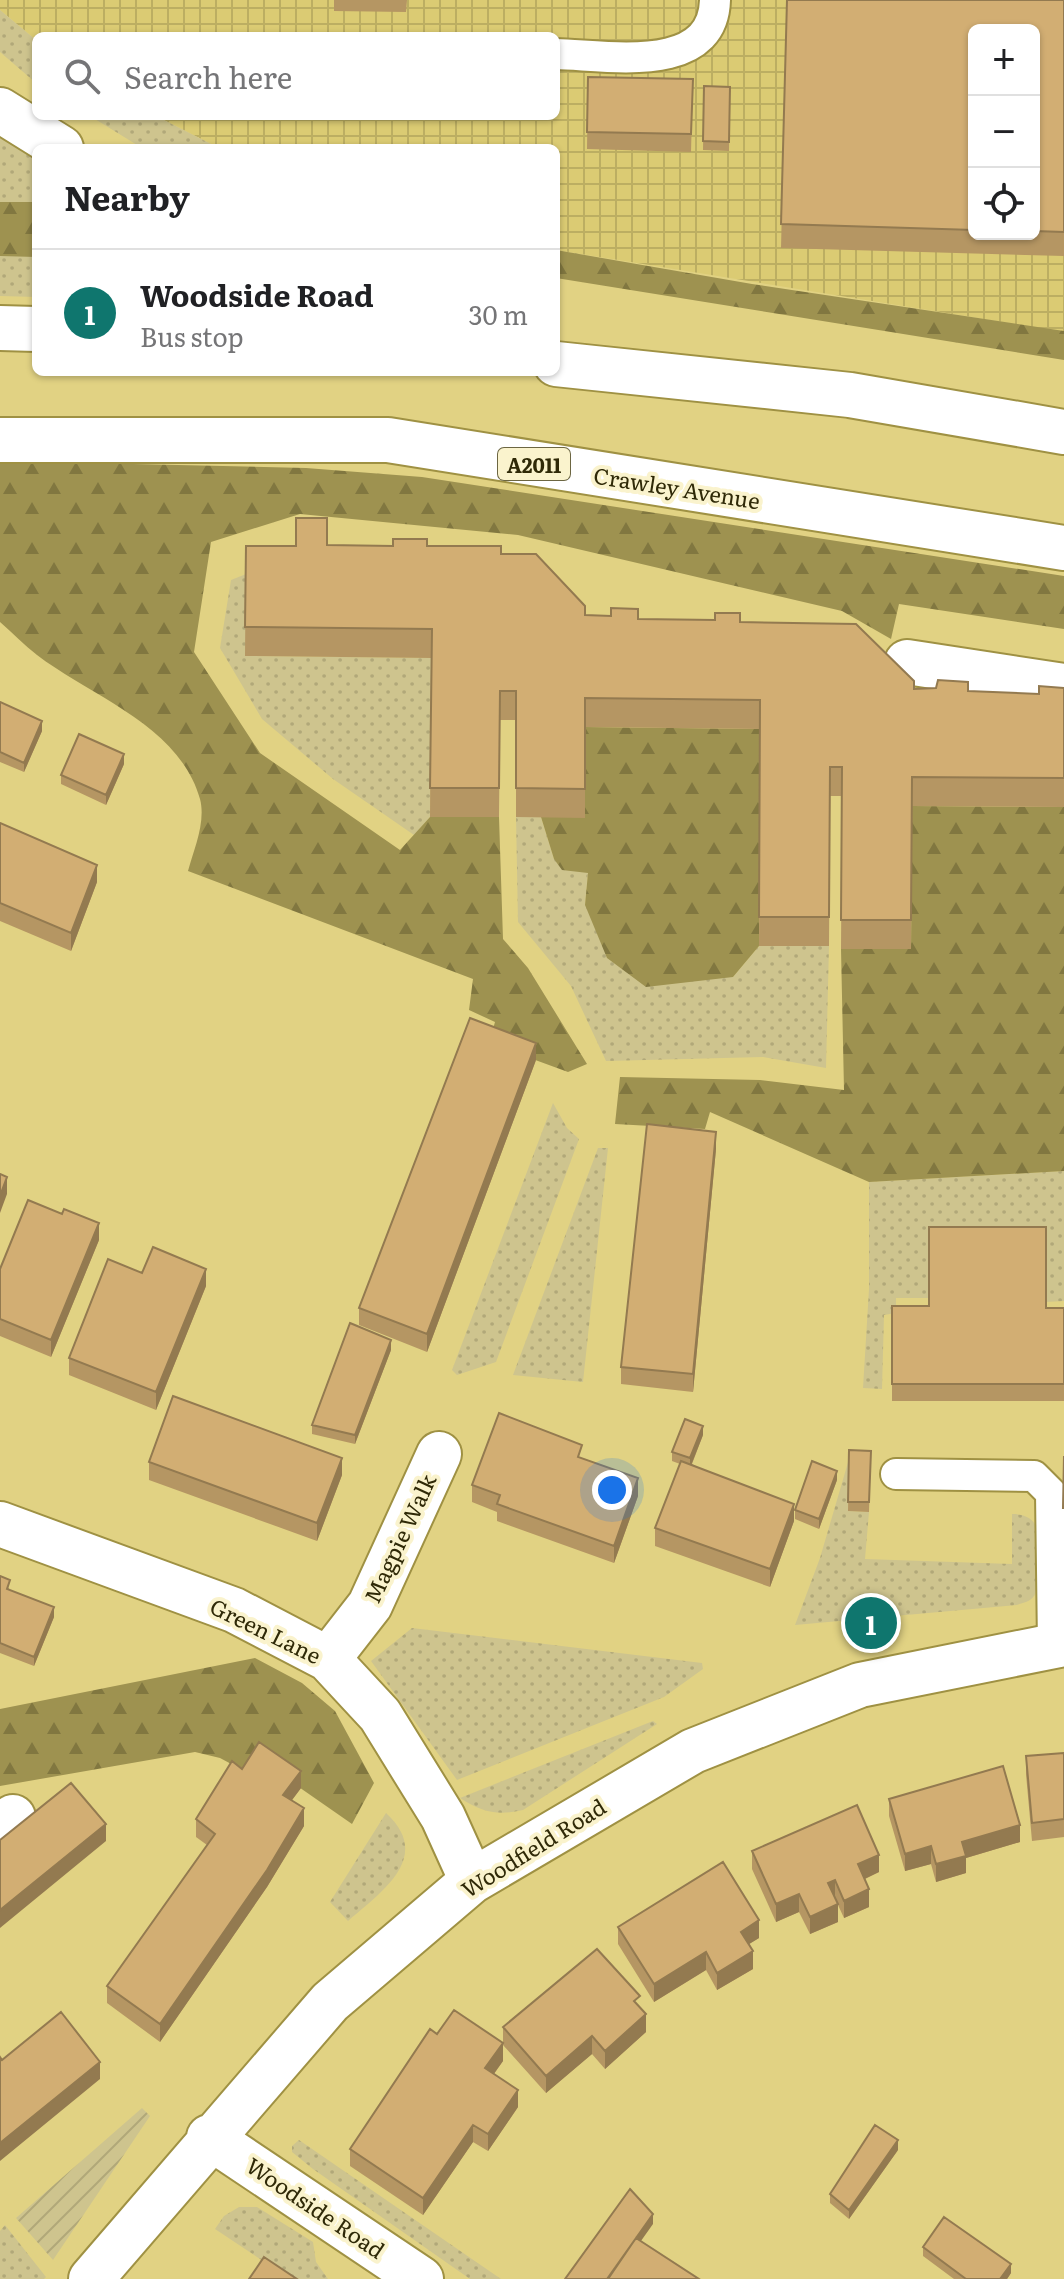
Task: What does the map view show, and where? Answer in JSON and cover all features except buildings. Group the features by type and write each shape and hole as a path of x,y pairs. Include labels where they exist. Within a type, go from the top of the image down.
{"street":[{"path":"0,110 55,144"},
{"path":"0,328 32,329"},
{"path":"560,344 793,389 1064,432"},
{"path":"560,364 793,389"},
{"name":"Crawley Avenue","path":"0,440 388,440 1064,548"},
{"path":"907,662 1064,686"},
{"name":"Magpie Walk","path":"328,1659 370,1605 439,1454"},
{"name":"Green Lane","path":"0,1524 234,1610 328,1659 380,1715 443,1817 472,1881"},
{"name":"Woodfield Road","path":"91,2279 209,2137 330,2002 472,1881 693,1751 860,1685 1059,1644"},
{"name":"Woodside Road","path":"209,2137 421,2279"}],"lane":[{"path":"560,54 675,54 687,49 708,30 715,0"},
{"path":"896,1474 1034,1476 1051,1493 1059,1644"}],"shaded area":[{"path":"0,0 1064,0 1064,332 560,251 560,144 211,144 164,120 560,120 560,32 32,32 32,37 0,10"},
{"path":"0,10 32,37 32,80 0,52"},
{"path":"96,120 164,120 211,144 136,144"},
{"path":"0,130 32,149 32,297 0,296"},
{"path":"246,574 246,656 432,658 430,817 414,835 333,779 262,719 220,648 231,580"},
{"path":"516,817 541,817 554,859 588,873 585,905 733,977 759,946 829,946 826,1068 763,1057 606,1061 571,986 518,922"},
{"path":"553,1103 567,1128 579,1139 496,1362 457,1375 452,1370"},
{"path":"598,1148 608,1148 583,1382 513,1375"},
{"path":"1064,1171 1064,1301 1046,1302 929,1245 929,1298 896,1298 896,1313 884,1315 882,1389 863,1388 869,1289 869,1182"},
{"path":"849,1459 848,1511 869,1512 865,1559 1012,1564 1012,1514 1022,1515 1030,1519 1038,1530 1034,1596 1017,1605 795,1625 820,1558"},
{"path":"412,1628 702,1663 703,1669 664,1697 457,1780 371,1661"},
{"path":"653,1721 657,1724 523,1810 490,1812 460,1798"},
{"path":"386,1813 400,1829 405,1844 404,1859 387,1886 348,1921 330,1902"},
{"path":"142,2108 150,2116 53,2260 16,2218"},
{"path":"299,2140 501,2279 470,2279 292,2152 292,2146"},
{"path":"239,2207 257,2207 313,2242 316,2262 328,2279 290,2279 215,2229 224,2216"},
{"path":"5,2225 46,2277 44,2279 0,2279 0,2231"}],"green space":[{"path":"0,202 32,202 32,257 0,256"},
{"path":"560,251 752,284 1064,331 1064,360 560,279"},
{"path":"0,461 306,468 422,477 1064,576 1064,629 899,604 891,639 842,611 518,535 300,514 211,542 194,652 260,753 400,850 430,817 499,817 503,939 528,968 587,1064 568,1072 489,1043 495,1022 469,1010 473,979 188,871 202,817 200,799 189,773 173,751 131,715 37,655 0,622"},
{"path":"585,727 760,729 759,946 733,977 646,987 607,958 585,905 588,873 562,870 554,859 541,817"},
{"path":"912,806 1064,807 1064,1171 869,1182 710,1112 705,1129 615,1124 620,1077 760,1080 844,1090 841,949 911,949"},
{"path":"255,1658 302,1683 335,1711 374,1783 352,1824 260,1760 250,1774 220,1758 195,1752 0,1786 0,1709"}],"place":[{"name":"Woodside Road","path":"871,1623"}]}
